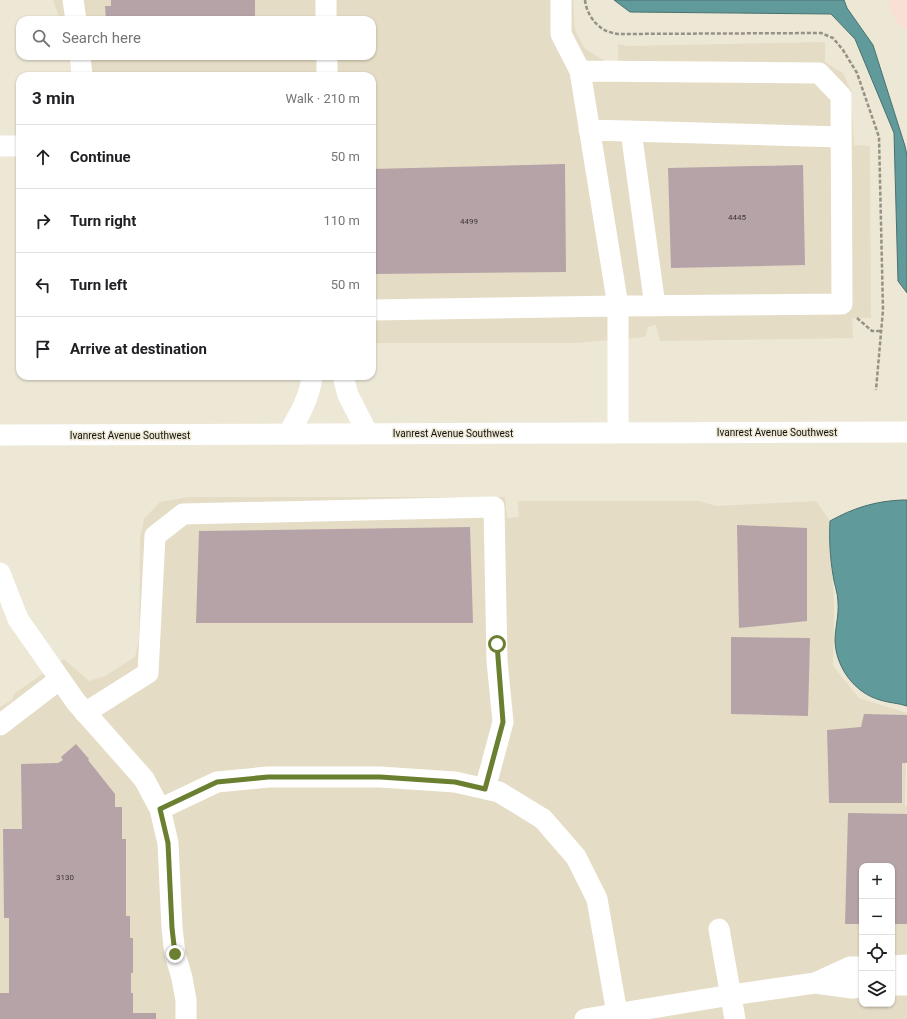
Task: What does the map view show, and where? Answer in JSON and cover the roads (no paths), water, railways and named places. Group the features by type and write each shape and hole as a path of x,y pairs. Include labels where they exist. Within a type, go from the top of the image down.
{"main road":[{"path":"899,0 907,18"}],"street":[{"path":"74,0 76,16"},
{"path":"326,0 326,16"},
{"path":"561,0 561,34 580,71 618,306 618,433"},
{"path":"80,60 82,72"},
{"path":"327,60 327,72"},
{"path":"376,310 842,304 841,96 819,73 580,71"},
{"path":"589,130 841,137"},
{"path":"631,131 655,306"},
{"path":"0,146 16,146"},
{"path":"288,434 300,413 311,388 312,380"},
{"path":"344,380 348,395 368,434"},
{"name":"Ivanrest Avenue Southwest","path":"0,435 907,432"},
{"path":"85,713 148,673 155,536 183,514 494,507 497,661 503,722 485,789"},
{"path":"0,573 18,619 76,702 144,779 160,809 168,843 172,928 175,954 182,978 186,1000 186,1019"},
{"path":"0,725 60,679"},
{"path":"160,809 217,782 268,777 380,777 455,782 499,792 543,818 576,857 597,899 617,1016"},
{"path":"719,929 735,1019"},
{"path":"895,966 907,965"},
{"path":"815,984 850,967 859,967"},
{"path":"585,1019 617,1016 731,995 815,984 852,988 859,987"},
{"path":"895,985 907,985"}],"water":[{"path":"614,0 844,0 847,8 873,45 907,155 907,293 898,281 894,133 855,39 831,14 630,12"},
{"path":"907,500 907,706 871,697 855,685 843,670 836,651 835,641 838,599 830,555 830,521 847,512 865,506"}]}
